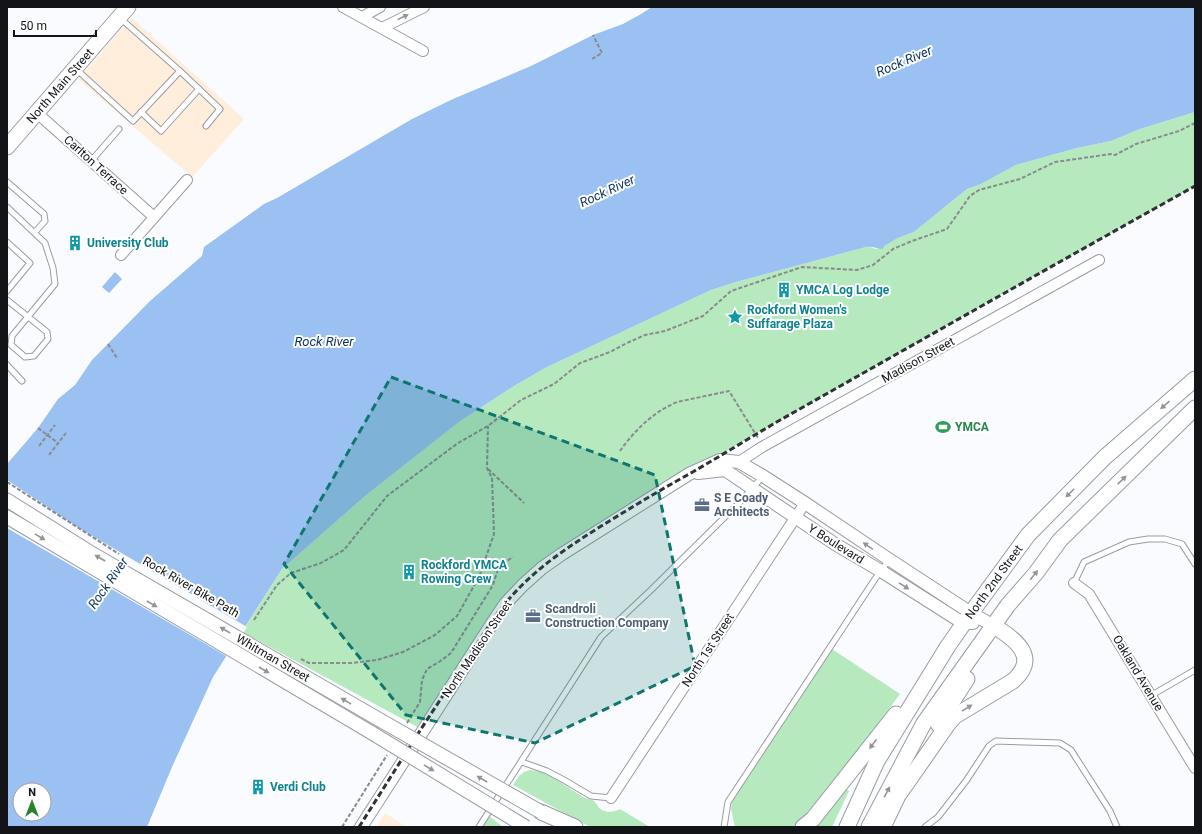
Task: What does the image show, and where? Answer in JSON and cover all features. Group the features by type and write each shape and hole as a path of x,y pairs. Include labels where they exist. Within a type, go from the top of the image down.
{"main road":[{"name":"North Main Street","path":"7,147 123,12"},
{"name":"North 2nd Street","path":"869,827 978,621 1028,535 1105,457 1195,379"},
{"name":"North 2nd Street","path":"847,827 877,761 948,646 978,621 1008,605 1036,573 1060,540 1195,408"},
{"name":"Whitman Street","path":"7,500 94,554 540,812 560,827"},
{"name":"Whitman Street","path":"7,517 372,733 526,827"},
{"path":"900,793 955,716 1013,681 1023,669 1025,660 1023,651 1019,644 1009,635 978,621"},
{"path":"883,827 912,766 985,651 978,621"},
{"path":"803,827 813,819 948,646"},
{"path":"540,812 575,827"}],"street":[{"path":"343,7 423,51"},
{"path":"362,17 380,7"},
{"path":"382,28 424,7"},
{"name":"Carlton Terrace","path":"37,113 154,217"},
{"path":"121,255 187,180"},
{"name":"Madison Street","path":"739,462 762,447 1099,260"},
{"name":"North Madison Street","path":"361,827 495,619 506,603 523,585 542,568 580,541 689,474 720,460 739,462"},
{"name":"Y Boulevard","path":"739,462 805,503 978,621"},
{"name":"Y Boulevard","path":"689,474 725,470 751,489 835,544 881,571 978,621"},
{"name":"North 1st Street","path":"611,798 805,503"},
{"name":"Oakland Avenue","path":"1074,582 1089,594 1152,695 1195,768"}],"lane":[{"path":"123,12 180,71 220,109 206,126"},
{"path":"75,69 133,121 180,71"},
{"path":"141,112 161,131 199,89"},
{"path":"91,161 119,130"},
{"path":"7,182 44,214 45,221 35,232"},
{"path":"7,207 45,243 53,268 55,284 28,316 12,336 11,345 25,357 34,356 48,339 47,332 28,316 7,300"},
{"path":"7,242 30,263 7,291"},
{"path":"7,365 22,381"},
{"path":"479,827 601,637 651,590 763,476"},
{"path":"1074,582 1084,562 1128,542 1148,539 1165,539 1182,544 1195,564"},
{"path":"724,827 728,802 889,560"},
{"path":"1152,695 1195,670"},
{"path":"924,827 938,817 966,781 989,746 996,741 1060,743 1071,750 1110,811 1117,827"},
{"path":"522,762 559,777 591,796 611,798"}],"path":[{"path":"592,59 602,53 593,35"},
{"path":"254,620 276,585 291,573 321,563 344,550 387,496 458,443 488,426 521,400 554,384 580,363 610,352 645,336 665,331 703,316 731,291 802,267 857,270 873,265 893,249 947,229 970,196 979,190 1020,179 1055,162 1111,154 1115,155 1136,144 1179,131 1195,123"},
{"path":"108,344 117,358"},
{"path":"620,451 642,424 668,406 677,402 729,392 762,447"},
{"path":"39,446 55,425"},
{"path":"296,657 309,663 351,663 377,660 403,652 435,635 457,616 479,577 494,534 492,478 487,468 488,426"},
{"path":"38,428 58,443"},
{"path":"49,454 66,433"},
{"path":"487,468 524,503"},
{"path":"7,482 120,554"},
{"path":"403,729 420,702 422,680 426,670 450,653 493,584 499,566 513,557"},
{"path":"342,827 391,749"}],"highlighted area":[{"path":"391,377 655,475 695,666 535,743 406,715 284,564"}],"shaded area":[{"path":"132,18 244,119 192,177 78,79"},
{"path":"385,813 407,827 376,827"}],"green space":[{"path":"1195,112 1195,186 731,448 522,584 421,729 242,632 282,569 365,496 459,422 514,386 545,368 711,290 866,247 876,249 914,232 967,189 979,185 1016,165 1077,148 1111,141 1140,129"},
{"path":"832,649 900,694 827,793 810,813 793,827 735,827 731,809 732,801"},
{"path":"530,770 538,771 552,777 585,798 593,800 600,808 607,812 620,809 650,827 588,826 513,785 520,775"},
{"path":"846,789 849,791 832,827 810,827"},
{"path":"489,816 503,827 482,827"}],"water":[{"name":"Rock River","path":"652,7 1195,7 1195,112 1140,129 1111,141 1077,148 1016,165 979,185 967,189 914,232 898,238 884,246 883,249 866,247 711,290 545,368 514,386 459,422 365,496 282,569 213,677 172,767 147,827 7,827 7,464 38,428 58,399 75,385 92,360 150,301 202,256 204,247 264,204 277,198 412,119 453,99 531,66 593,35 623,24"},
{"path":"115,272 122,279 109,293 102,287"}],"pier":[{"path":"7,480 79,528 247,627 228,657 7,528"}],"railway":[{"path":"359,827 494,618 530,577 558,555 632,507 782,419 1195,186"}],"place":[{"name":"University Club","path":"75,243"},
{"name":"YMCA Log Lodge","path":"784,290"},
{"name":"Rockford Women's Suffarage Plaza","path":"735,317"},
{"name":"YMCA","path":"943,427"},
{"name":"S E Coady Architects","path":"702,505"},
{"name":"Rockford YMCA Rowing Crew","path":"409,572"},
{"name":"Scandroli Construction Company","path":"533,616"},
{"name":"Verdi Club","path":"258,787"}]}
